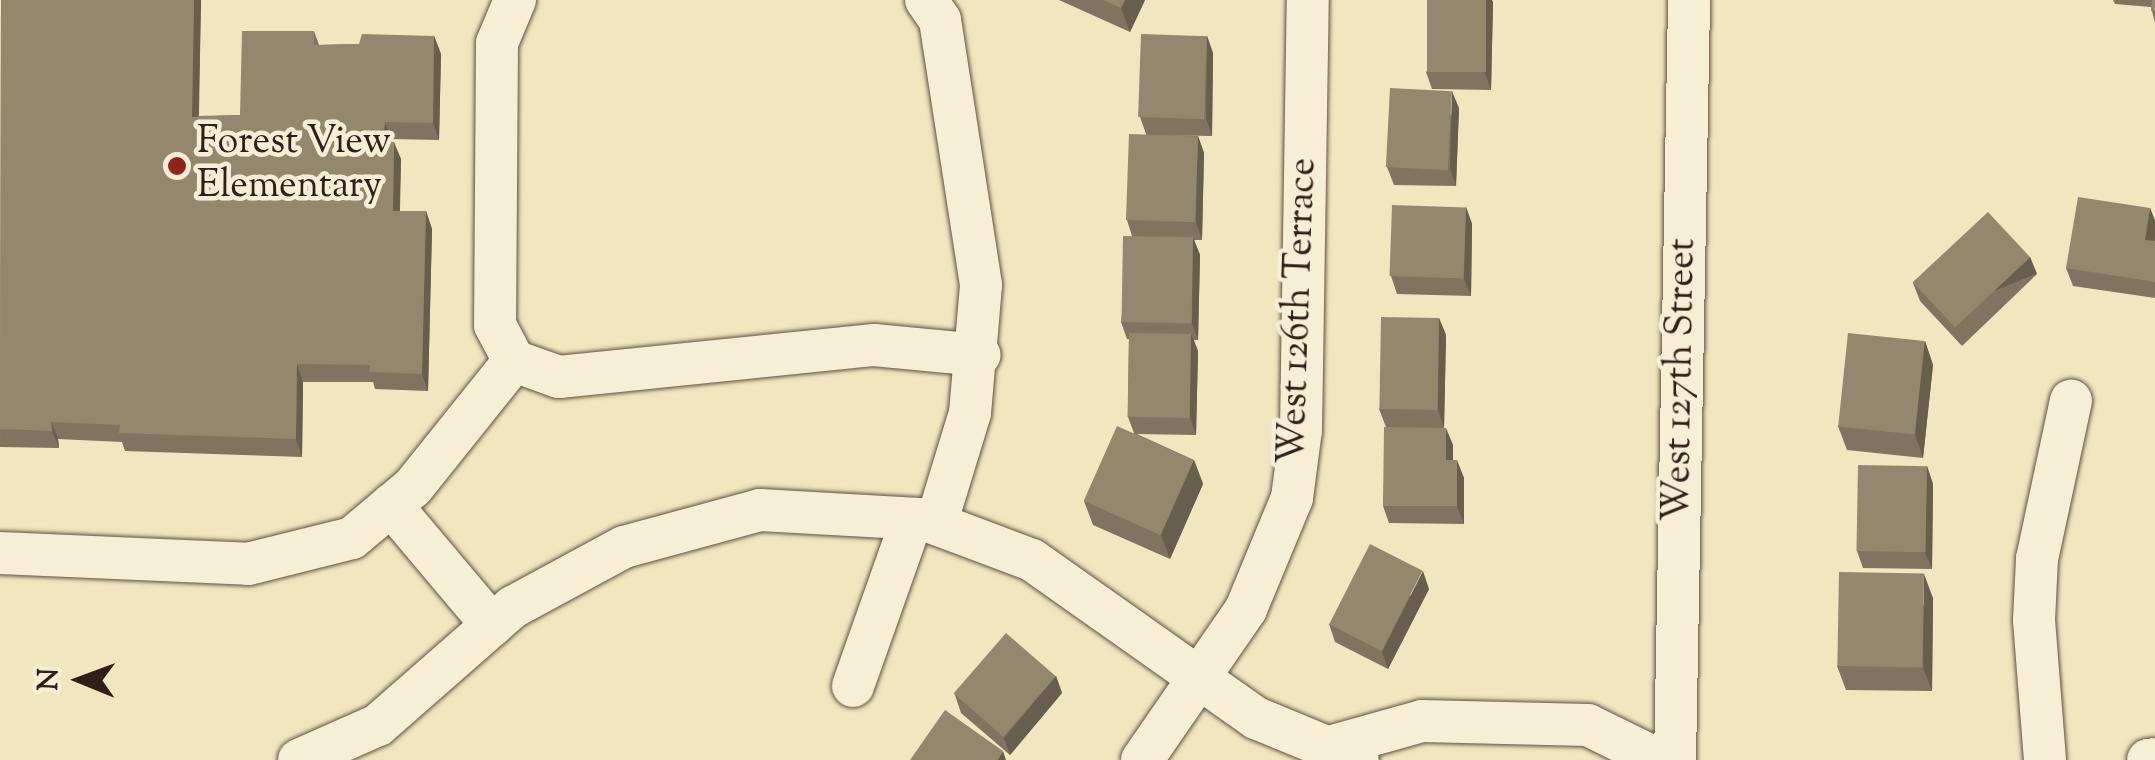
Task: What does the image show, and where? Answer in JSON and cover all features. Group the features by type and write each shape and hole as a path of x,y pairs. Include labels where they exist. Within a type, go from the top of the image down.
{"street":[{"path":"515,0 497,43 495,324 514,361 559,377 874,345 980,355"},
{"path":"853,686 970,413 980,355 978,267 940,20 926,0"},
{"name":"West 126th Terrace","path":"1142,760 1246,610 1292,498 1301,430 1308,0"},
{"name":"West 127th Street","path":"1674,760 1689,0"},
{"path":"0,553 248,564 352,538 391,506 514,361"},
{"path":"2045,760 2034,620 2037,560 2071,401"},
{"path":"391,506 492,625"},
{"path":"299,760 378,725 512,607 624,548 760,510 924,521 1032,560 1256,718 1346,753 1422,721 1588,725 1659,760"}],"building":[{"name":"Forest View Elementary","path":"1,0 194,0 192,117 240,115 242,31 314,31 314,45 359,44 362,34 434,36 433,123 385,122 383,141 394,142 393,211 426,211 422,374 369,372 370,365 297,364 296,439 119,433 120,425 51,422 52,431 0,429"},
{"path":"1103,0 1125,0 1121,8"},
{"path":"1427,0 1486,0 1486,72 1427,72"},
{"path":"1141,34 1207,36 1204,119 1138,117"},
{"path":"1390,88 1452,91 1448,170 1386,167"},
{"path":"1129,134 1198,136 1195,222 1126,220"},
{"path":"2078,197 2150,208 2145,240 2155,241 2155,282 2066,268"},
{"path":"1392,205 1466,208 1463,279 1390,276"},
{"path":"1988,212 2030,257 1955,328 1913,282"},
{"path":"1123,236 1193,237 1191,323 1121,322"},
{"path":"1381,317 1439,318 1437,410 1379,409"},
{"path":"1129,333 1191,334 1190,418 1128,417"},
{"path":"1848,333 1925,341 1915,435 1838,426"},
{"path":"1117,426 1194,460 1160,535 1084,501"},
{"path":"1384,427 1446,428 1446,460 1457,460 1457,506 1383,506"},
{"path":"1858,465 1927,466 1925,552 1856,551"},
{"path":"1370,544 1423,571 1382,651 1329,624"},
{"path":"1839,572 1924,573 1922,667 1837,666"},
{"path":"1006,633 1056,676 1003,737 954,693"},
{"path":"945,710 1003,751 997,760 910,760"}],"place":[{"name":"Forest View Elementary","path":"177,166"}]}
